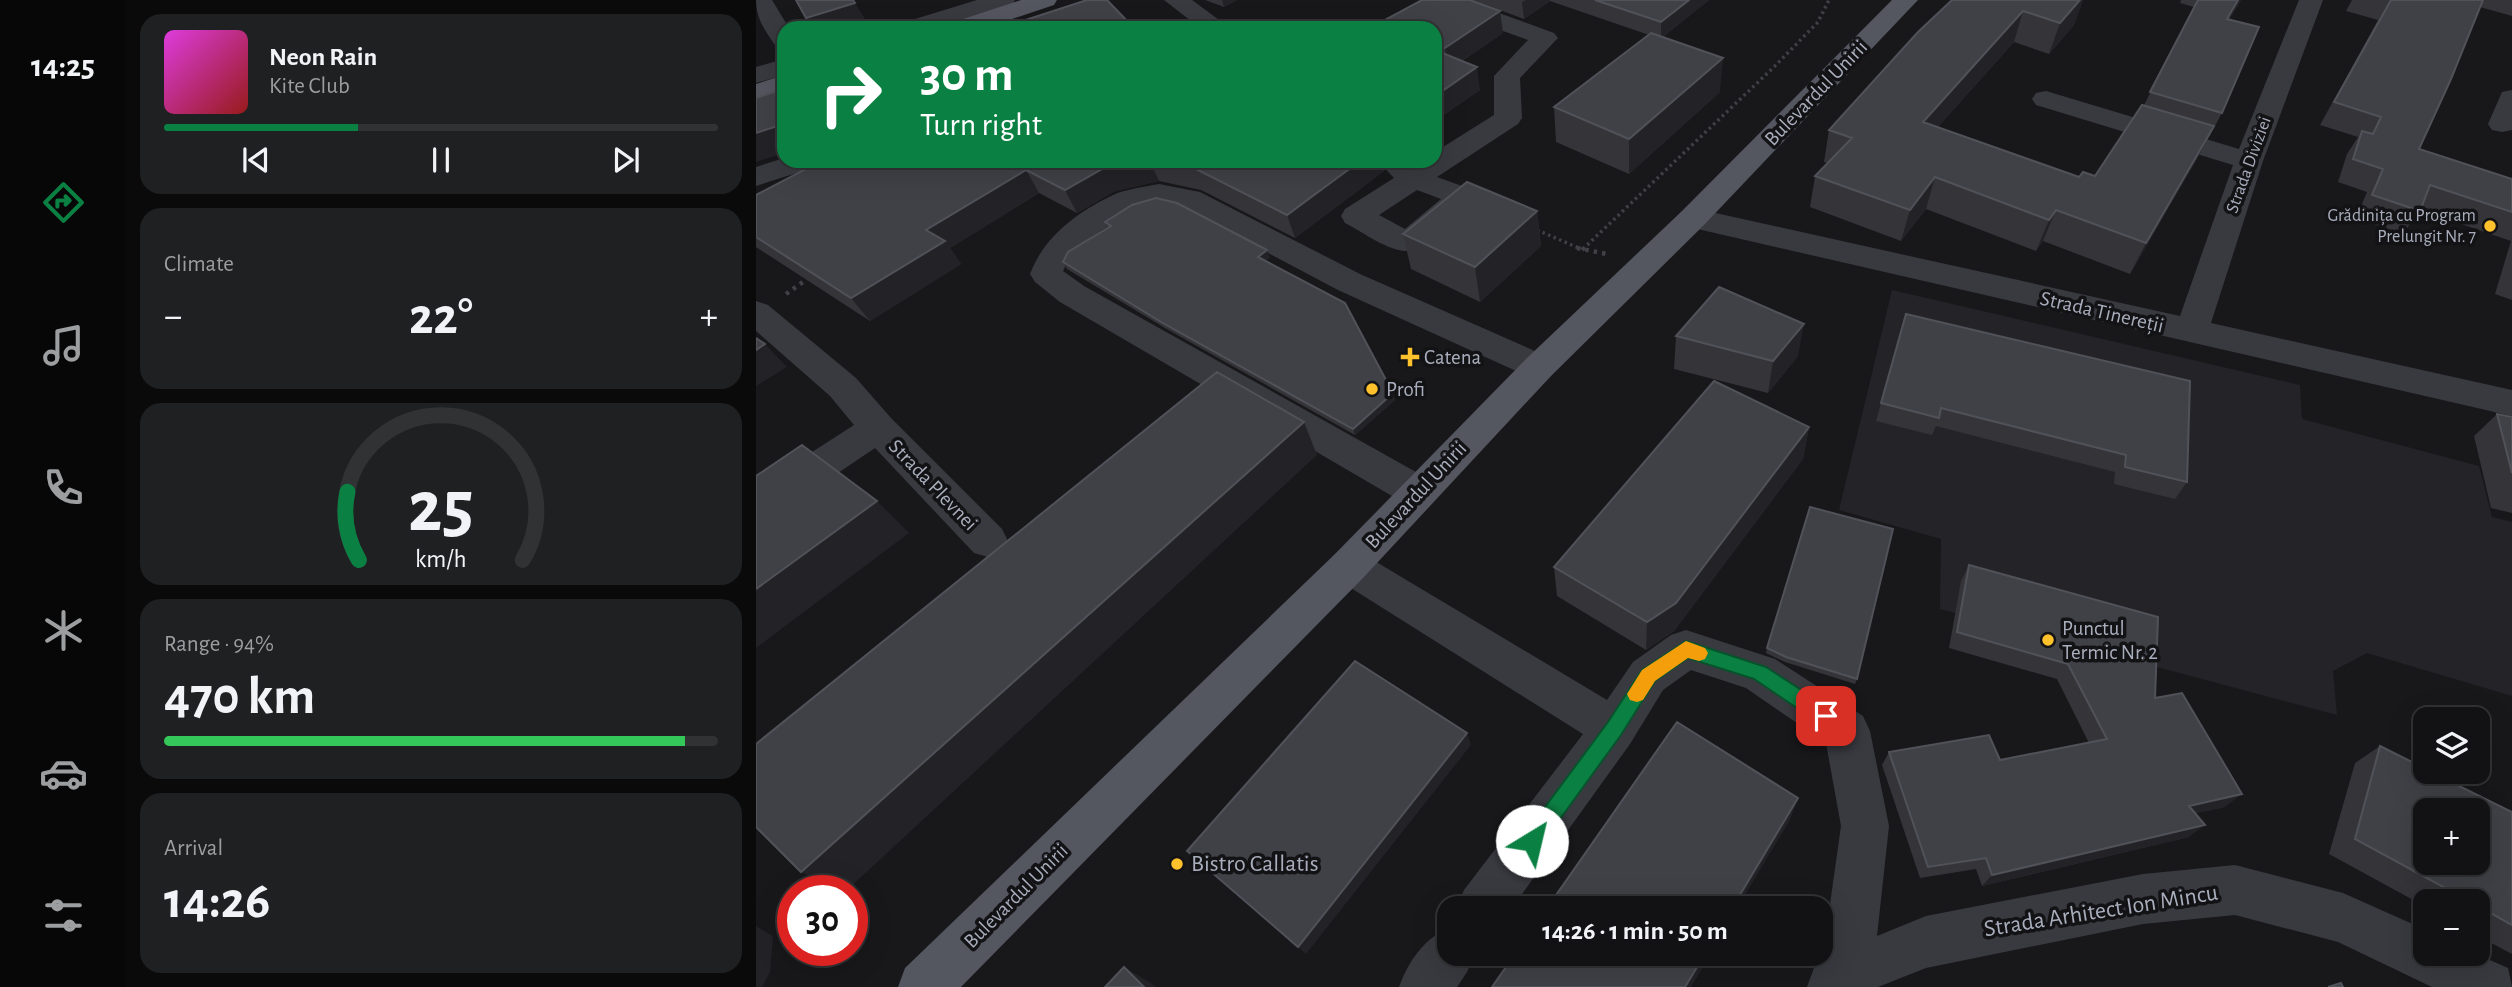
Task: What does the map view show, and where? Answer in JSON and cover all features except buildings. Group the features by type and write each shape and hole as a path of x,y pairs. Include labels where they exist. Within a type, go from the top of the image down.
{"main road":[{"path":"981,21 1045,0"},
{"name":"Bulevardul Unirii","path":"924,987 1349,566 1539,367 1693,218 1906,0"},
{"path":"756,93 777,86"}],"street":[{"path":"760,0 777,28"},
{"path":"934,21 1003,0"},
{"path":"1176,0 1204,21"},
{"name":"Strada Diviziei","path":"2191,332 2249,161 2311,0"},
{"path":"1438,3 1545,38 1507,76 1508,118 1442,150"},
{"path":"756,75 777,68"},
{"path":"2502,124 2512,98"},
{"path":"2046,99 2249,161"},
{"path":"756,177 784,168"},
{"path":"1402,169 1462,197 1408,243 1356,216 1402,169"},
{"path":"1418,492 1072,294 1046,274 1051,260 1064,241 1123,202 1159,193 1189,199 1349,282 1539,367"},
{"name":"Strada Tinereții","path":"1693,218 2512,403"},
{"name":"Strada Plevnei","path":"757,314 843,387 878,428 988,541"},
{"name":"Strada Plevnei","path":"756,508 878,428"},
{"path":"1349,566 1614,729"},
{"path":"1491,896 1614,729 1648,676 1686,649 1760,673 1847,731 1865,826 1840,980"},
{"name":"Strada Arhitect Ion Mincu","path":"1840,980 1926,942 2143,900 2235,890 2343,918 2489,987"},
{"path":"1424,987 1440,966"}],"path":[{"path":"1582,250 1776,65 1818,22 1829,0"},
{"path":"1534,229 1582,250 1650,261"},
{"path":"757,314 811,276"}],"shaded area":[{"path":"1892,290 2300,385 2302,419 2479,466 2492,517 2512,522 2512,696 2367,653 2333,671 2337,715 1940,609 1941,539 1839,510"}],"slow traffic":[{"path":"1637,694 1648,676 1686,649 1699,653"}],"place":[{"name":"Grădinița cu Program Prelungit Nr. 7","path":"2490,226"},
{"name":"Catena","path":"1410,357"},
{"name":"Profi","path":"1372,389"},
{"name":"Punctul Termic Nr. 2","path":"2048,640"},
{"name":"Bistro Callatis","path":"1177,864"}],"route":[{"path":"1532,841 1614,729 1648,676 1686,649 1760,673 1826,716"}]}
